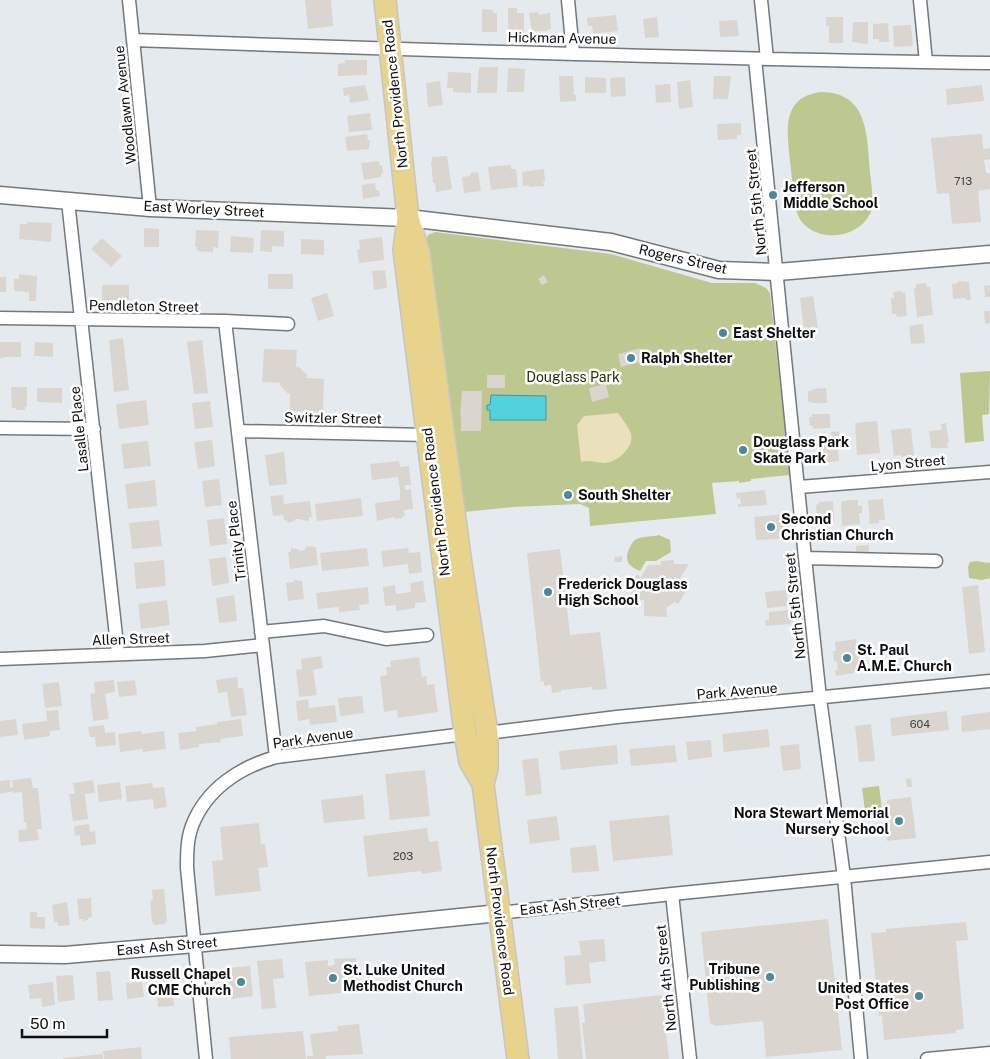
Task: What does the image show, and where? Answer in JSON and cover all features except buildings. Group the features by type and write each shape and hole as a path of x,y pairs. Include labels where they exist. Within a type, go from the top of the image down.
{"main road":[{"name":"North Providence Road","path":"385,0 408,218 419,253 460,554 487,733 485,776 499,913 518,1059"},
{"name":"North Providence Road","path":"408,218 404,250 465,734 470,762 485,776"},
{"path":"458,677 470,717 478,730 487,733"}],"street":[{"name":"Woodlawn Avenue","path":"129,0 150,208"},
{"path":"568,0 572,54"},
{"name":"North 5th Street","path":"762,0 761,59 778,272 805,558 820,698 844,877 861,1059"},
{"path":"920,0 926,62"},
{"name":"Hickman Avenue","path":"133,40 761,59 990,62"},
{"name":"East Worley Street","path":"0,195 150,208 408,218"},
{"name":"Lasalle Place","path":"68,201 118,654"},
{"name":"Rogers Street","path":"408,218 611,242 719,270 778,272 990,254"},
{"name":"Pendleton Street","path":"0,318 224,321 288,324"},
{"name":"Trinity Place","path":"224,321 276,757"},
{"path":"0,428 94,429"},
{"name":"Switzler Street","path":"238,431 428,435"},
{"name":"Lyon Street","path":"799,488 990,472"},
{"path":"805,558 936,561"},
{"name":"Allen Street","path":"0,659 205,651 324,626 386,639 427,634"},
{"name":"Park Avenue","path":"487,733 617,717 990,681"},
{"name":"Park Avenue","path":"206,1059 186,868 187,848 192,827 200,809 221,784 263,760 465,734"},
{"name":"East Ash Street","path":"0,954 65,955 195,944 990,862"},
{"name":"North 4th Street","path":"672,894 690,1059"},
{"path":"927,1059 990,1053"}],"green space":[{"path":"821,92 837,94 848,100 857,108 866,131 872,193 870,214 858,227 842,234 832,235 815,232 803,223 795,208 788,138 789,117 799,101 808,95"},
{"name":"Douglass Park","path":"435,232 611,254 712,283 755,283 766,288 770,293 790,475 751,479 751,481 739,483 739,481 712,483 716,514 590,526 589,508 580,504 513,507 464,512 426,241 428,235"},
{"path":"990,371 989,414 982,415 984,441 965,443 960,373"},
{"path":"659,535 670,540 671,552 656,561 646,561 640,571 632,567 628,562 627,555 633,542 640,538"},
{"path":"970,562 990,563 990,578 982,580 969,578 968,567"},
{"path":"879,786 882,809 865,811 862,788"}],"sand":[{"path":"618,413 631,433 631,443 628,448 623,454 610,462 581,462 577,425 584,416"}],"water":[{"path":"491,395 546,396 546,420 490,420 490,410 487,410 487,405 490,405"}],"place":[{"name":"Jefferson Middle School","path":"773,195"},
{"name":"East Shelter","path":"723,333"},
{"name":"Ralph Shelter","path":"631,358"},
{"name":"Douglass Park Skate Park","path":"743,450"},
{"name":"South Shelter","path":"568,495"},
{"name":"Second Christian Church","path":"771,527"},
{"name":"Frederick Douglass High School","path":"548,592"},
{"name":"St. Paul A.M.E. Church","path":"847,658"},
{"name":"Nora Stewart Memorial Nursery School","path":"899,821"},
{"name":"Tribune Publishing","path":"770,977"},
{"name":"St. Luke United Methodist Church","path":"333,978"},
{"name":"Russell Chapel CME Church","path":"241,982"},
{"name":"United States Post Office","path":"919,996"}]}
